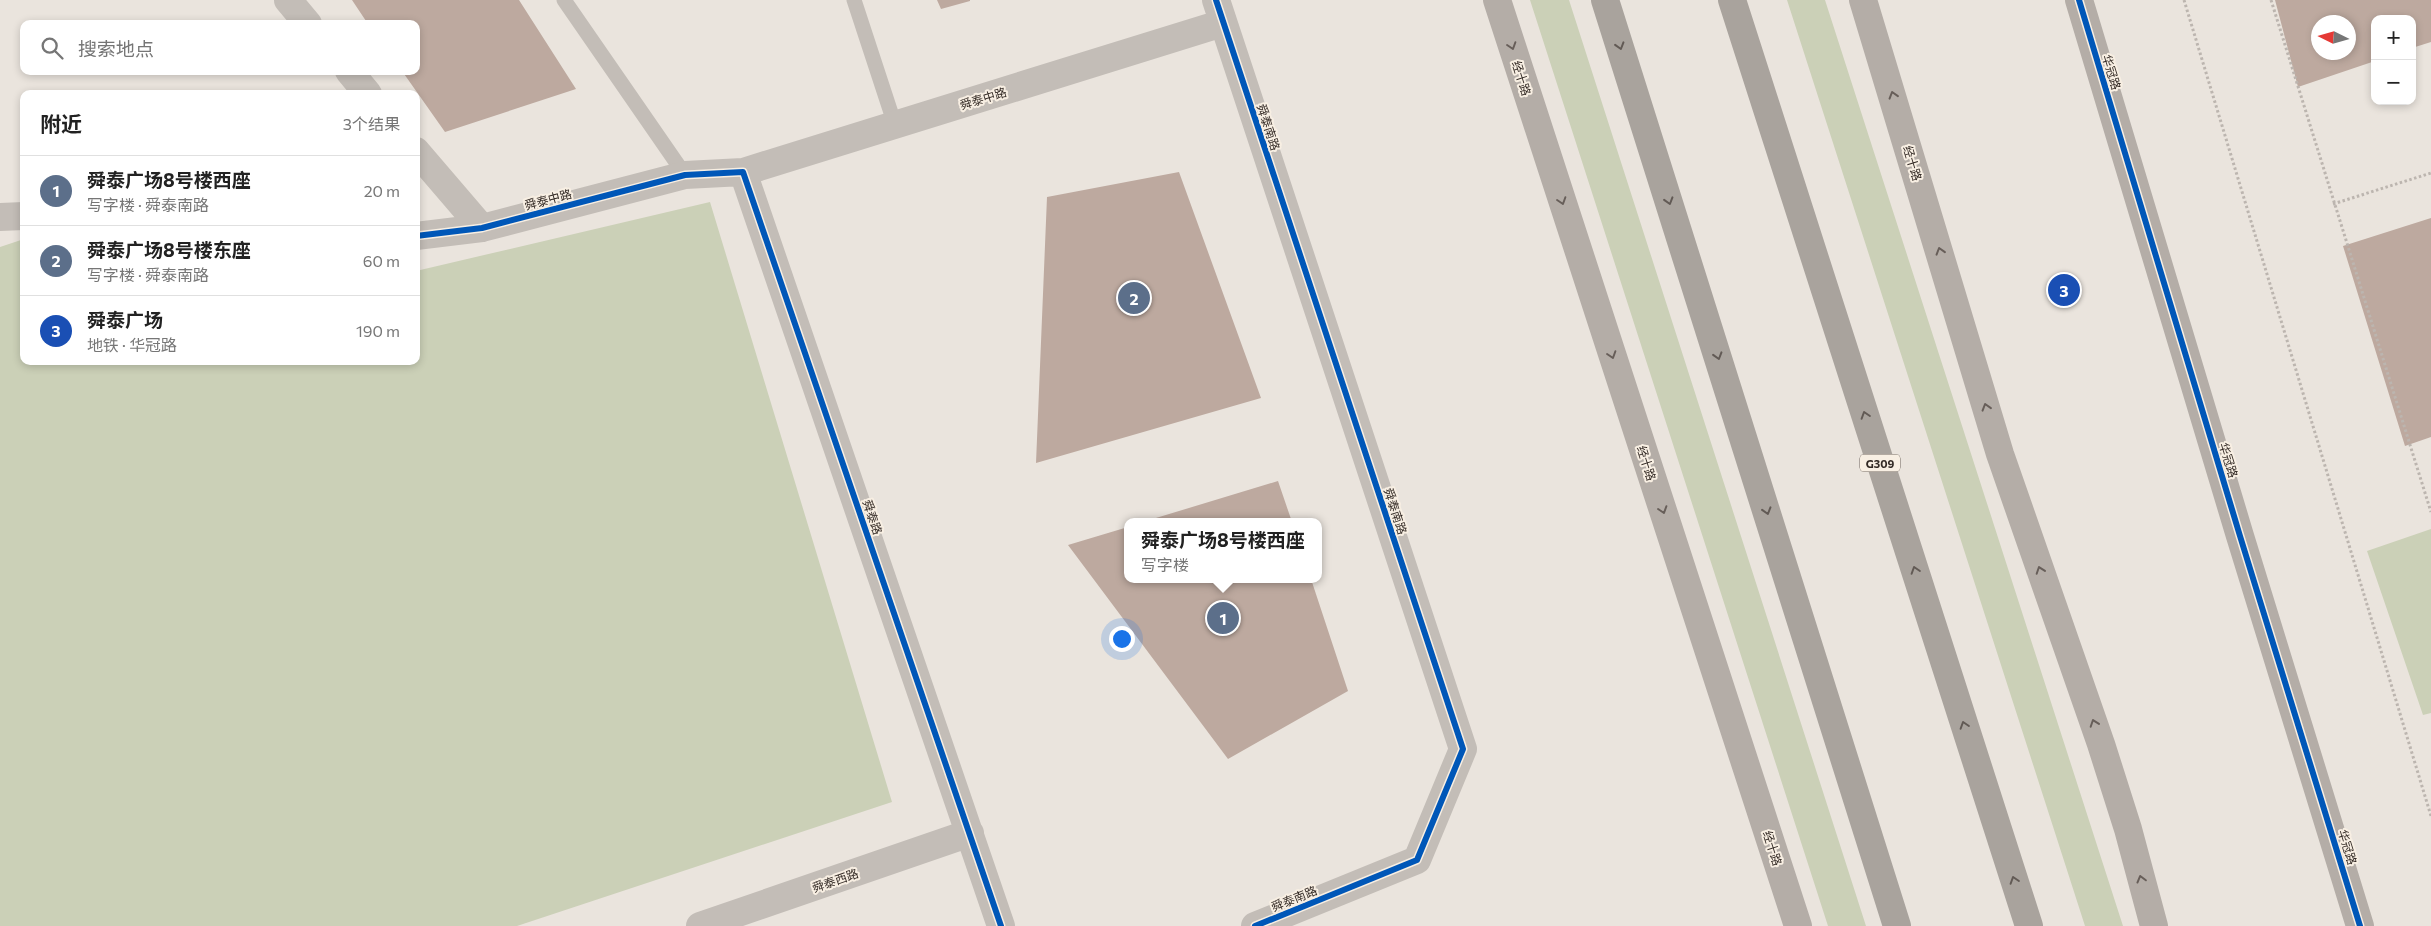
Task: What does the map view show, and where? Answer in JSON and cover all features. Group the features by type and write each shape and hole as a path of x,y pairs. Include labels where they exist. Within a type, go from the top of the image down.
{"highway":[{"path":"1605,0 1897,926"},
{"name":"G309","path":"1732,0 2029,926"}],"main road":[{"name":"经十路","path":"1497,0 1798,926"},
{"name":"经十路","path":"1863,0 2000,454 2101,744 2128,829 2154,926"},
{"name":"华冠路","path":"2079,0 2240,536 2360,926"}],"street":[{"path":"288,0 305,20"},
{"name":"舜泰中路","path":"743,172 895,125 1220,12"},
{"name":"舜泰南路","path":"1220,12 1463,749 1417,860 1255,926"},
{"path":"352,75 365,90"},
{"path":"420,156 482,228"},
{"path":"685,175 743,172"},
{"name":"舜泰路","path":"743,172 1001,926"},
{"name":"舜泰中路","path":"420,236 482,228 685,175"},
{"path":"0,217 20,216"},
{"name":"舜泰西路","path":"700,926 970,833"}],"lane":[{"path":"564,0 685,175"},
{"path":"854,0 895,125"}],"path":[{"path":"2184,0 2431,816"},
{"path":"2271,0 2333,204 2431,512"},
{"path":"2333,204 2431,173"},
{"path":"2425,797 2431,795"}],"green space":[{"path":"1530,0 1569,0 1866,926 1828,926"},
{"path":"1787,0 1825,0 2123,926 2085,926"},
{"path":"710,202 892,802 517,926 0,926 0,247 20,240 20,365 420,365 420,270"},
{"path":"2431,529 2431,713 2423,715 2367,551"}],"building":[{"path":"352,0 519,0 576,89 445,132 420,97 420,90 415,90 405,75 420,75 420,20 365,20"},
{"path":"937,0 970,0 970,1 941,9"},
{"path":"2275,0 2431,0 2431,42 2416,47 2416,15 2371,15 2371,62 2298,87"},
{"path":"1179,172 1261,398 1036,463 1047,197"},
{"path":"2431,218 2431,437 2405,446 2343,246"},
{"path":"1278,481 1291,518 1156,518"},
{"path":"1124,528 1124,583 1312,583 1348,691 1228,759 1068,545"}],"cycle path":[{"path":"1216,0 1463,749 1417,860 1255,926"},
{"path":"2079,0 2240,536 2360,926"},
{"path":"420,236 482,228 685,175 743,172 1001,926"}],"place":[{"name":"舜泰广场","path":"2064,290"},
{"name":"舜泰广场8号楼东座","path":"1134,298"},
{"name":"舜泰广场8号楼西座","path":"1223,618"}]}
